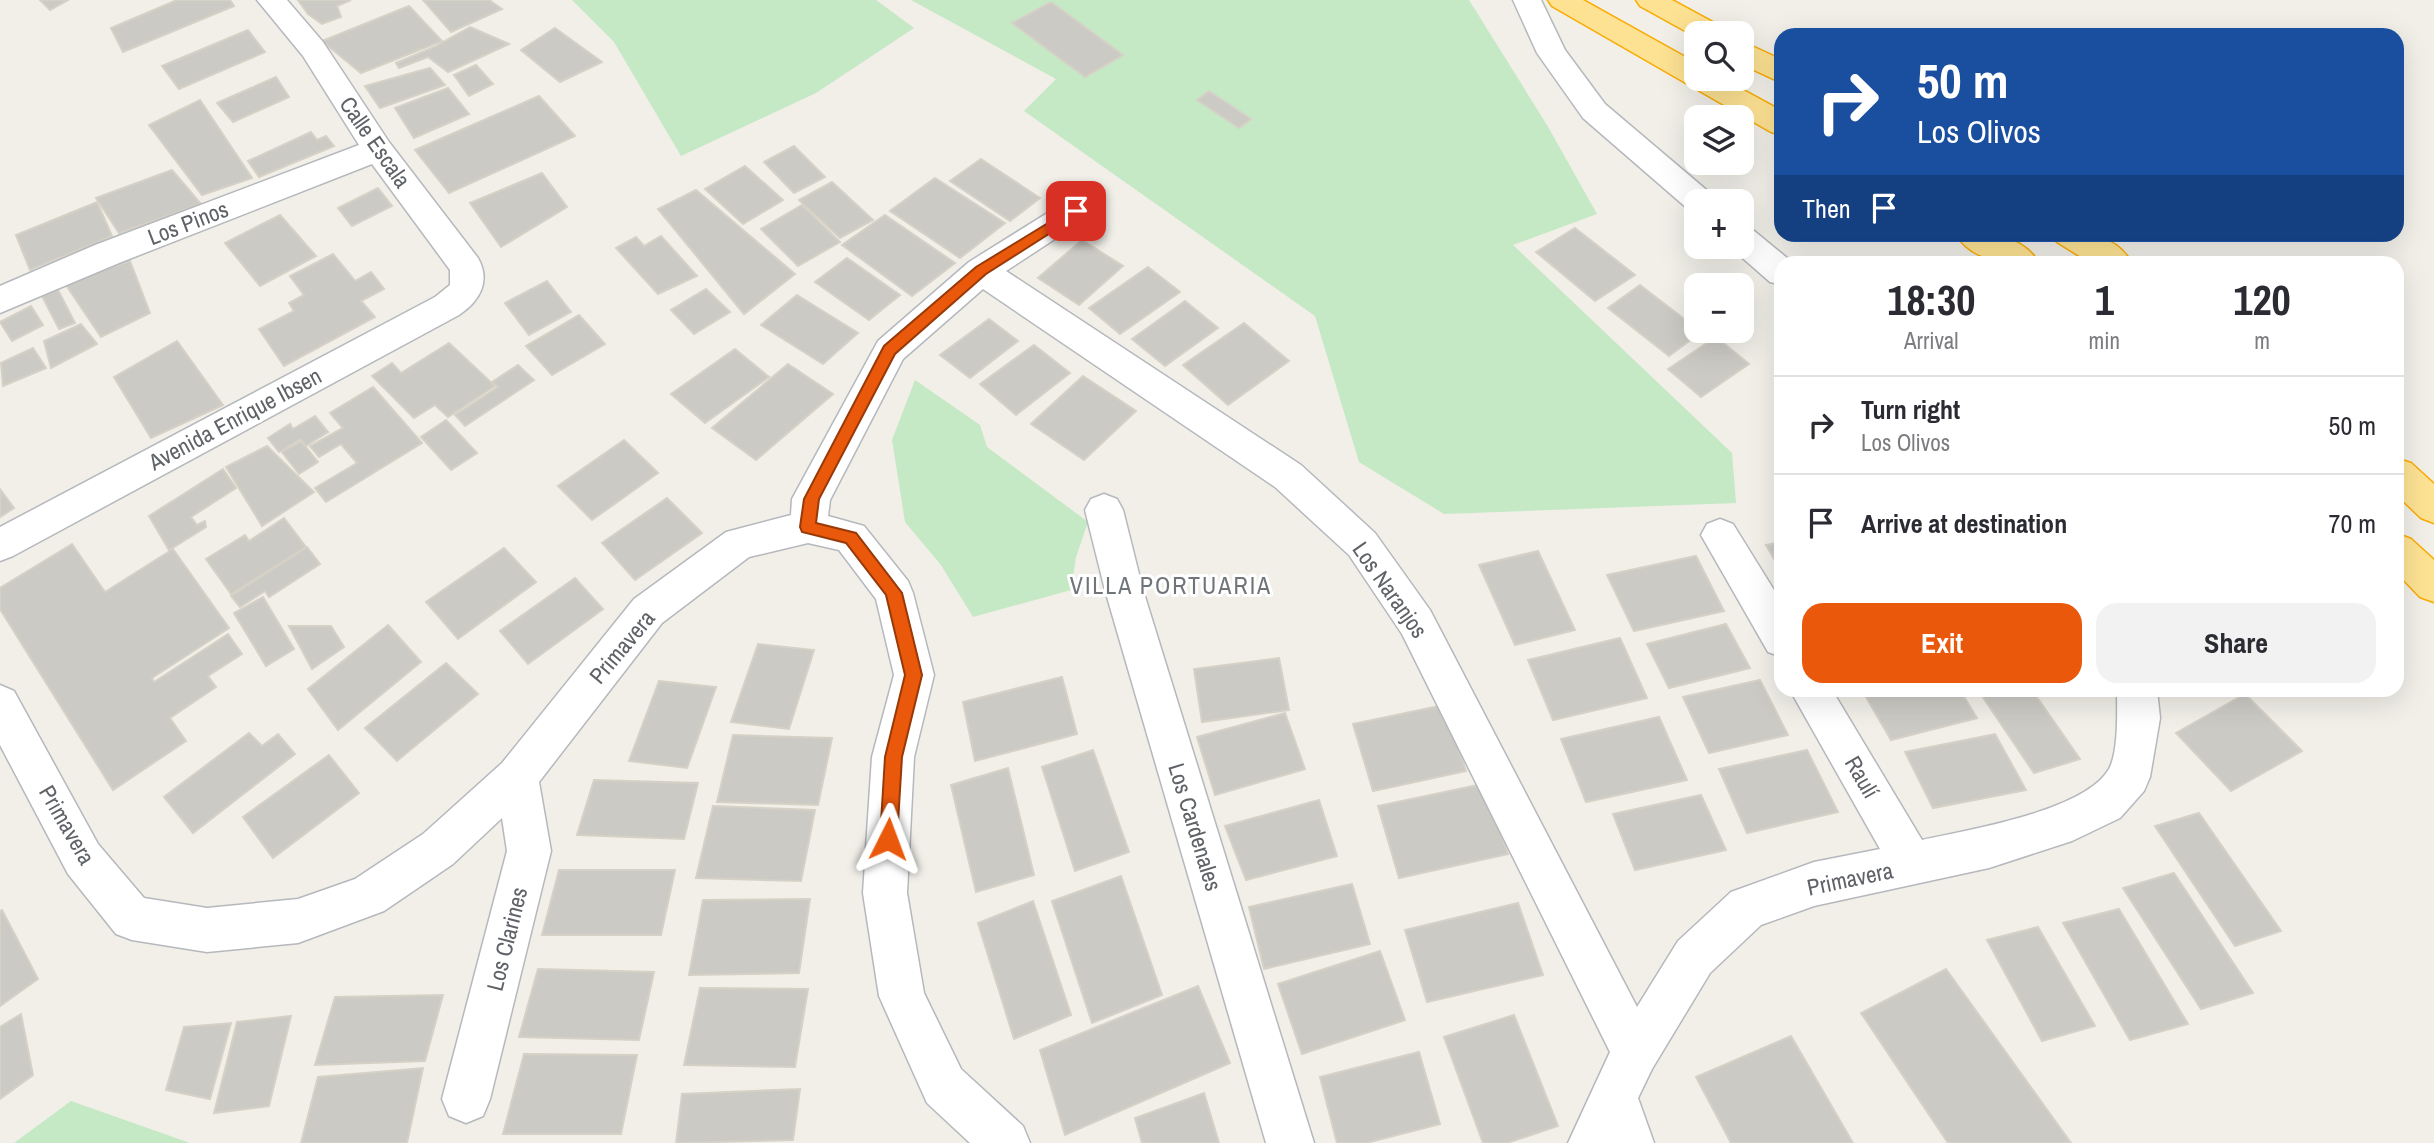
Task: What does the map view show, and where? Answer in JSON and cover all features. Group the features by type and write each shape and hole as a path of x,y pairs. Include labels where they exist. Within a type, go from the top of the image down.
{"highway":[{"path":"1562,0 1684,70"},
{"path":"1650,0 1688,21"},
{"path":"1754,58 1774,69"},
{"path":"1721,91 1774,121"},
{"path":"1986,242 2010,256"},
{"path":"2082,242 2105,256"},
{"path":"2404,480 2434,507"},
{"path":"2404,556 2434,585"}],"street":[{"name":"Calle Escala","path":"271,0 313,49 378,150 466,267 470,278 467,288"},
{"path":"1527,0 1552,53 1594,111 1685,189"},
{"name":"Los Pinos","path":"0,300 107,254 378,150"},
{"path":"808,527 811,499 890,350 981,271 1076,211"},
{"path":"1754,249 1774,266"},
{"name":"Los Naranjos","path":"981,271 1288,476 1362,544 1416,622 1635,1052"},
{"name":"Avenida Enrique Ibsen","path":"0,545 447,306 467,288"},
{"name":"Los Cardenales","path":"1104,510 1128,603 1290,1143"},
{"name":"Primavera","path":"0,705 83,859 132,918 207,930 298,921 368,895 438,849 517,778 648,611 739,543 808,527 851,537 894,593 914,675 893,757 885,892 901,996 944,1086 1006,1143"},
{"path":"1720,535 1774,626"},
{"name":"Raulí","path":"1814,697 1913,865"},
{"name":"Primavera","path":"1592,1143 1635,1052 1694,957 1746,908 1814,884 1913,865 2000,844 2071,821 2105,804 2129,777 2139,718 2138,697"},
{"name":"Los Clarines","path":"466,1099 529,850 517,778"},
{"path":"1614,1098 1630,1143"}],"green space":[{"path":"572,0 876,0 914,28 816,93 681,156 614,42"},
{"path":"911,0 1469,0 1547,125 1597,214 1513,245 1732,453 1736,503 1444,514 1359,462 1315,316 1024,111 1056,79"},
{"path":"915,380 980,425 987,447 1088,522 1076,557 1071,590 973,617 941,565 905,522 892,440"},
{"path":"71,1101 190,1143 14,1143"}],"building":[{"path":"40,0 68,0 50,10"},
{"path":"177,0 230,0 234,6 123,52 111,28"},
{"path":"298,0 351,0 337,6 341,17 322,24 308,14"},
{"path":"423,0 489,0 502,9 451,32"},
{"path":"1051,2 1123,55 1085,77 1012,23"},
{"path":"409,6 442,41 361,73 322,41"},
{"path":"470,27 509,44 448,72 428,57 399,68 396,63 434,47"},
{"path":"555,28 602,62 560,82 521,50"},
{"path":"248,30 265,52 179,89 162,66"},
{"path":"476,65 493,84 469,96 454,75"},
{"path":"430,68 445,85 380,108 365,86"},
{"path":"276,77 289,97 233,122 217,103"},
{"path":"448,88 469,114 414,138 395,108"},
{"path":"1209,91 1251,119 1239,128 1197,100"},
{"path":"539,96 575,136 449,193 415,150"},
{"path":"200,100 252,178 202,195 149,125"},
{"path":"311,132 317,140 326,136 334,146 259,177 248,161"},
{"path":"794,146 825,177 794,193 764,162"},
{"path":"981,159 1040,198 1010,221 950,181"},
{"path":"745,166 783,200 743,224 705,189"},
{"path":"172,170 201,204 119,233 96,198"},
{"path":"542,173 567,207 501,247 470,203"},
{"path":"935,178 1005,223 960,258 890,211"},
{"path":"832,182 873,220 840,238 799,200"},
{"path":"378,188 392,206 352,226 338,208"},
{"path":"696,190 795,274 744,314 658,209"},
{"path":"97,202 112,236 30,270 16,235"},
{"path":"802,205 840,242 798,266 761,229"},
{"path":"280,215 316,256 260,286 225,243"},
{"path":"885,215 955,263 912,296 842,245"},
{"path":"1575,228 1635,275 1595,301 1536,252"},
{"path":"661,236 697,276 658,294 616,248 636,237 644,246"},
{"path":"1082,240 1123,266 1079,305 1038,278"},
{"path":"333,254 355,281 371,272 384,289 361,301 375,317 284,366 259,329 294,311 289,303 304,295 290,276"},
{"path":"847,258 900,295 869,320 815,282"},
{"path":"130,261 150,313 101,337 64,282"},
{"path":"1148,267 1180,292 1120,334 1089,308"},
{"path":"547,281 571,312 529,335 505,303"},
{"path":"1640,285 1684,319 1684,343 1686,343 1669,356 1608,308"},
{"path":"706,289 730,312 694,334 671,310"},
{"path":"58,290 75,323 59,329 42,296"},
{"path":"797,295 858,333 823,364 761,325"},
{"path":"1185,301 1218,328 1165,366 1132,339"},
{"path":"31,306 43,325 12,341 0,322"},
{"path":"579,315 605,344 552,375 526,346"},
{"path":"989,319 1018,341 970,378 940,355"},
{"path":"1244,323 1289,361 1228,405 1183,365"},
{"path":"81,324 97,344 51,368 44,341"},
{"path":"177,341 223,405 151,438 114,377"},
{"path":"449,343 495,386 448,417 435,405 414,418 372,376 392,363 401,373"},
{"path":"1707,343 1723,343 1749,364 1701,397 1668,369"},
{"path":"1034,345 1070,373 1016,415 980,384"},
{"path":"33,348 46,368 3,386 1,363"},
{"path":"735,349 769,377 705,423 671,394"},
{"path":"788,364 833,394 756,460 712,428"},
{"path":"518,365 534,380 465,426 455,415 498,387 492,382"},
{"path":"1083,376 1136,411 1084,460 1031,424"},
{"path":"373,387 422,443 326,502 315,488 357,463 341,444 319,457 310,446 343,428 330,413"},
{"path":"315,416 328,432 306,446 301,439 279,452 268,438 290,424 293,429"},
{"path":"446,420 477,453 451,470 421,437"},
{"path":"624,440 658,473 592,520 558,486"},
{"path":"301,441 318,462 299,474 282,452"},
{"path":"267,446 314,492 262,526 226,467"},
{"path":"223,469 236,488 191,517 197,525 205,521 206,527 169,550 149,516"},
{"path":"0,489 14,508 0,517"},
{"path":"667,498 702,533 635,580 602,543"},
{"path":"284,518 306,547 231,594 206,559 245,535 249,541"},
{"path":"72,544 105,592 173,549 229,628 152,678 154,682 228,634 242,654 208,676 216,687 170,718 186,741 113,790 0,609 0,588"},
{"path":"1774,544 1774,559 1766,545"},
{"path":"307,547 320,564 269,597 265,591 240,607 231,596"},
{"path":"504,548 536,582 458,639 426,602"},
{"path":"1538,551 1575,630 1515,645 1479,565"},
{"path":"1696,556 1724,611 1634,631 1607,575"},
{"path":"575,578 603,609 528,664 500,631"},
{"path":"263,597 294,649 266,666 234,613"},
{"path":"1726,624 1750,668 1669,688 1647,644"},
{"path":"388,625 421,662 338,730 308,689"},
{"path":"289,626 331,626 344,647 312,669"},
{"path":"1620,638 1647,698 1553,720 1528,660"},
{"path":"758,644 814,650 789,729 731,722"},
{"path":"1279,658 1289,710 1202,722 1194,669"},
{"path":"446,663 478,694 397,761 365,728"},
{"path":"1062,677 1077,734 975,761 963,702"},
{"path":"1760,680 1788,735 1709,753 1683,697"},
{"path":"659,681 716,687 687,768 629,761"},
{"path":"1866,697 1964,697 1977,718 1891,740"},
{"path":"1983,697 2037,697 2080,759 2034,773"},
{"path":"2240,697 2248,697 2302,751 2231,791 2176,733"},
{"path":"1444,705 1466,771 1373,791 1353,724"},
{"path":"1285,713 1305,769 1215,795 1197,737"},
{"path":"1659,717 1687,780 1586,802 1561,739"},
{"path":"249,733 262,746 278,734 295,754 193,833 164,797"},
{"path":"1995,734 2026,790 1933,808 1905,752"},
{"path":"733,735 832,738 818,805 717,802"},
{"path":"1093,750 1129,852 1075,871 1042,767"},
{"path":"1807,750 1838,812 1747,833 1719,769"},
{"path":"329,755 359,793 273,858 243,817"},
{"path":"1008,768 1034,875 976,892 951,785"},
{"path":"594,780 698,783 684,839 577,835"},
{"path":"1483,784 1508,854 1399,878 1378,806"},
{"path":"1701,795 1726,850 1635,870 1613,814"},
{"path":"1319,800 1337,856 1246,880 1225,826"},
{"path":"713,806 815,810 801,881 696,878"},
{"path":"2199,813 2281,931 2235,946 2155,826"},
{"path":"559,870 675,870 661,935 542,935"},
{"path":"2174,873 2253,993 2201,1009 2123,888"},
{"path":"1121,876 1162,995 1092,1023 1052,901"},
{"path":"1352,884 1370,944 1264,969 1249,907"},
{"path":"810,899 799,973 689,975 703,900"},
{"path":"1033,901 1071,1015 1014,1039 978,923"},
{"path":"1518,903 1543,975 1427,1002 1405,930"},
{"path":"2119,909 2188,1024 2130,1040 2063,923"},
{"path":"2,910 38,979 0,1006 0,911"},
{"path":"2038,927 2095,1026 2042,1041 1987,940"},
{"path":"1380,951 1405,1020 1302,1054 1278,984"},
{"path":"538,969 654,972 639,1040 519,1037"},
{"path":"1946,969 2071,1143 1948,1143 1861,1013"},
{"path":"1198,986 1230,1063 1065,1135 1040,1050"},
{"path":"700,988 808,989 795,1067 684,1065"},
{"path":"443,995 425,1061 315,1065 335,997"},
{"path":"21,1014 33,1075 0,1099 0,1027"},
{"path":"1514,1015 1558,1126 1507,1143 1483,1143 1444,1037"},
{"path":"291,1016 269,1106 214,1113 237,1022"},
{"path":"231,1023 210,1099 166,1090 184,1027"},
{"path":"1791,1036 1853,1143 1731,1143 1696,1077"},
{"path":"1419,1052 1440,1124 1366,1143 1337,1143 1320,1077"},
{"path":"524,1054 637,1055 621,1134 503,1134"},
{"path":"423,1068 407,1143 301,1143 318,1077"},
{"path":"800,1089 793,1140 676,1143 682,1094"},
{"path":"1204,1093 1219,1143 1142,1143 1135,1118"}],"district":[{"name":"VILLA PORTUARIA","path":"1171,586"}],"route":[{"path":"888,839 893,757 914,675 894,593 851,537 808,527 811,499 890,350 981,271 1076,211"}]}
